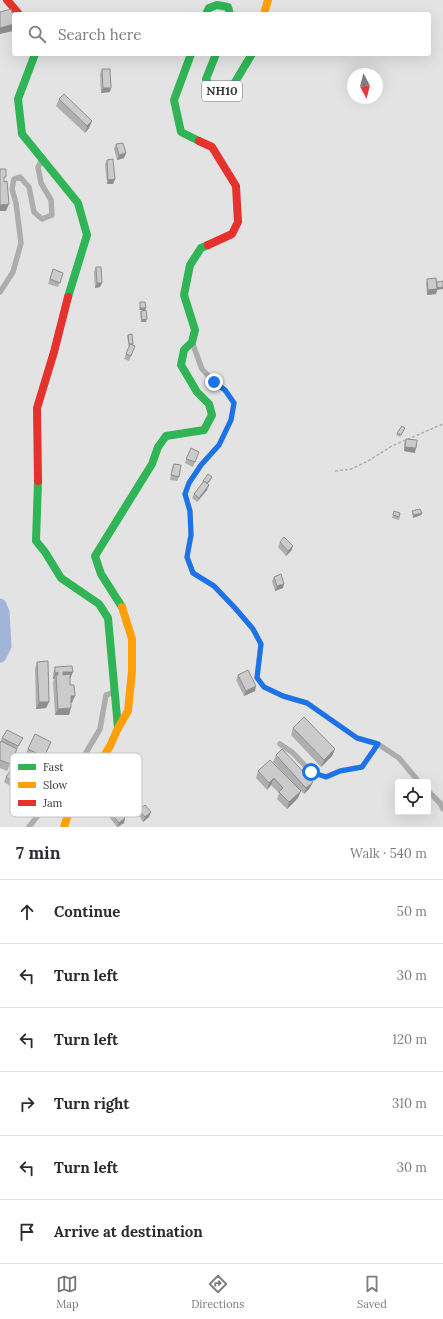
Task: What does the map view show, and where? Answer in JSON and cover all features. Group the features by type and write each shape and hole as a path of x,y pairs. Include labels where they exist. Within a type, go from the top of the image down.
{"main road":[{"path":"7,0 16,12"},
{"path":"265,12 268,0"},
{"path":"207,12 209,8 217,5 228,7 229,12"},
{"path":"34,56 18,99 22,134 78,203 87,235 70,288 54,352 37,408 38,486 36,541 45,552 61,578 99,604 108,618 118,728"},
{"path":"106,753 128,711 132,672 132,639 123,609 101,574 95,556 152,464 158,447 166,436 204,430 212,416 209,404 197,392 181,364 184,350 192,342 195,330 184,294 190,265 201,248 232,234 238,222 236,186 212,148 181,132 174,100 190,56"},
{"name":"NH10","path":"215,56 206,79 212,91 224,91 232,87 251,56"},
{"path":"64,827 67,817"}],"street":[{"path":"0,292 13,272 21,243 16,203 12,189 14,179 20,177 29,187 34,212 42,219 52,215 51,200 42,183 38,167 43,158"},
{"path":"192,342 202,369 214,382 225,390 234,403 231,420 219,445 201,465 189,483 185,494 190,511 191,535 187,557 193,573 214,586 253,629 261,644 257,678 264,687 283,696 307,703 357,738 378,744 398,758 416,779"},
{"path":"86,753 100,729 106,695 115,692"},
{"path":"280,744 293,753 311,772 326,777 340,771 362,767 378,744"},
{"path":"431,794 440,803 443,809"},
{"path":"29,827 37,817"}],"path":[{"path":"335,471 351,469 368,461 392,446 443,424"}],"building":[{"path":"11,9 12,25 0,28 0,12"},
{"path":"102,69 110,69 111,88 103,88"},
{"path":"64,94 92,121 87,126 59,99"},
{"path":"123,143 126,153 119,155 116,144"},
{"path":"113,159 115,179 108,180 107,160"},
{"path":"0,169 6,169 6,177 4,177 4,182 7,181 9,204 0,205"},
{"path":"96,267 101,267 102,283 97,283"},
{"path":"53,269 63,273 60,283 50,279"},
{"path":"436,278 437,289 428,290 427,279"},
{"path":"443,281 443,287 437,288 437,282"},
{"path":"140,302 145,302 146,308 140,308"},
{"path":"146,310 147,319 142,320 141,311"},
{"path":"132,334 133,344 129,344 128,335"},
{"path":"130,344 135,346 131,356 126,354"},
{"path":"402,426 405,428 401,435 397,433"},
{"path":"406,439 417,440 416,448 405,447"},
{"path":"191,448 199,452 195,462 186,459"},
{"path":"174,464 181,465 179,477 171,475"},
{"path":"208,474 212,477 207,483 203,481"},
{"path":"204,481 209,485 199,498 194,494"},
{"path":"420,509 422,513 414,515 412,511"},
{"path":"394,511 400,513 399,517 393,515"},
{"path":"284,537 293,546 288,551 280,542"},
{"path":"281,574 284,584 277,586 274,577"},
{"path":"48,661 49,702 39,702 37,662"},
{"path":"72,666 73,672 63,672 63,675 70,674 70,685 74,685 75,696 71,696 71,708 58,709 56,675 58,675 58,672 55,673 55,667"},
{"path":"248,670 256,686 246,691 238,675"},
{"path":"304,717 335,749 324,760 293,728"},
{"path":"7,730 23,738 18,746 2,738"},
{"path":"35,734 51,742 46,753 36,753 28,749"},
{"path":"1,741 17,749 15,753 10,753 10,764 0,760"},
{"path":"282,749 313,782 306,788 276,755"},
{"path":"270,760 301,791 289,802 279,792 283,788 274,778 269,783 258,771"},
{"path":"10,771 10,780 6,777"},
{"path":"145,805 151,812 145,817 142,814 142,808"},
{"path":"114,817 124,817 125,818 119,823"}],"waterway":[{"path":"0,605 3,612 5,646 0,656"}],"traffic: fast":[{"path":"207,12 209,8 217,5 228,7 229,12"},
{"path":"34,56 18,99 22,134 78,203 87,235 68,297"},
{"path":"190,56 174,100 181,132 199,141"},
{"path":"215,56 206,79 212,91 224,91 232,87 251,56"},
{"path":"122,607 101,574 95,556 152,464 158,447 166,436 204,430 212,415 209,404 197,392 181,365 184,350 192,342 195,330 184,295 190,265 201,248 208,245"},
{"path":"38,481 36,541 45,552 61,578 99,604 108,618 118,728"}],"traffic: slow":[{"path":"265,12 268,0"},
{"path":"106,753 128,711 132,671 132,639 122,607"},
{"path":"64,827 67,817"}],"traffic: jam":[{"path":"7,0 17,12"},
{"path":"199,141 212,147 236,186 238,222 232,234 208,245"},
{"path":"38,481 37,408 54,352 68,297"}],"route":[{"path":"214,382 225,390 234,403 231,420 219,445 201,465 189,483 185,494 190,511 191,535 187,557 193,573 214,586 253,629 261,644 257,678 264,687 283,696 307,703 357,738 378,744 362,767 340,771 326,777 311,772"}]}
